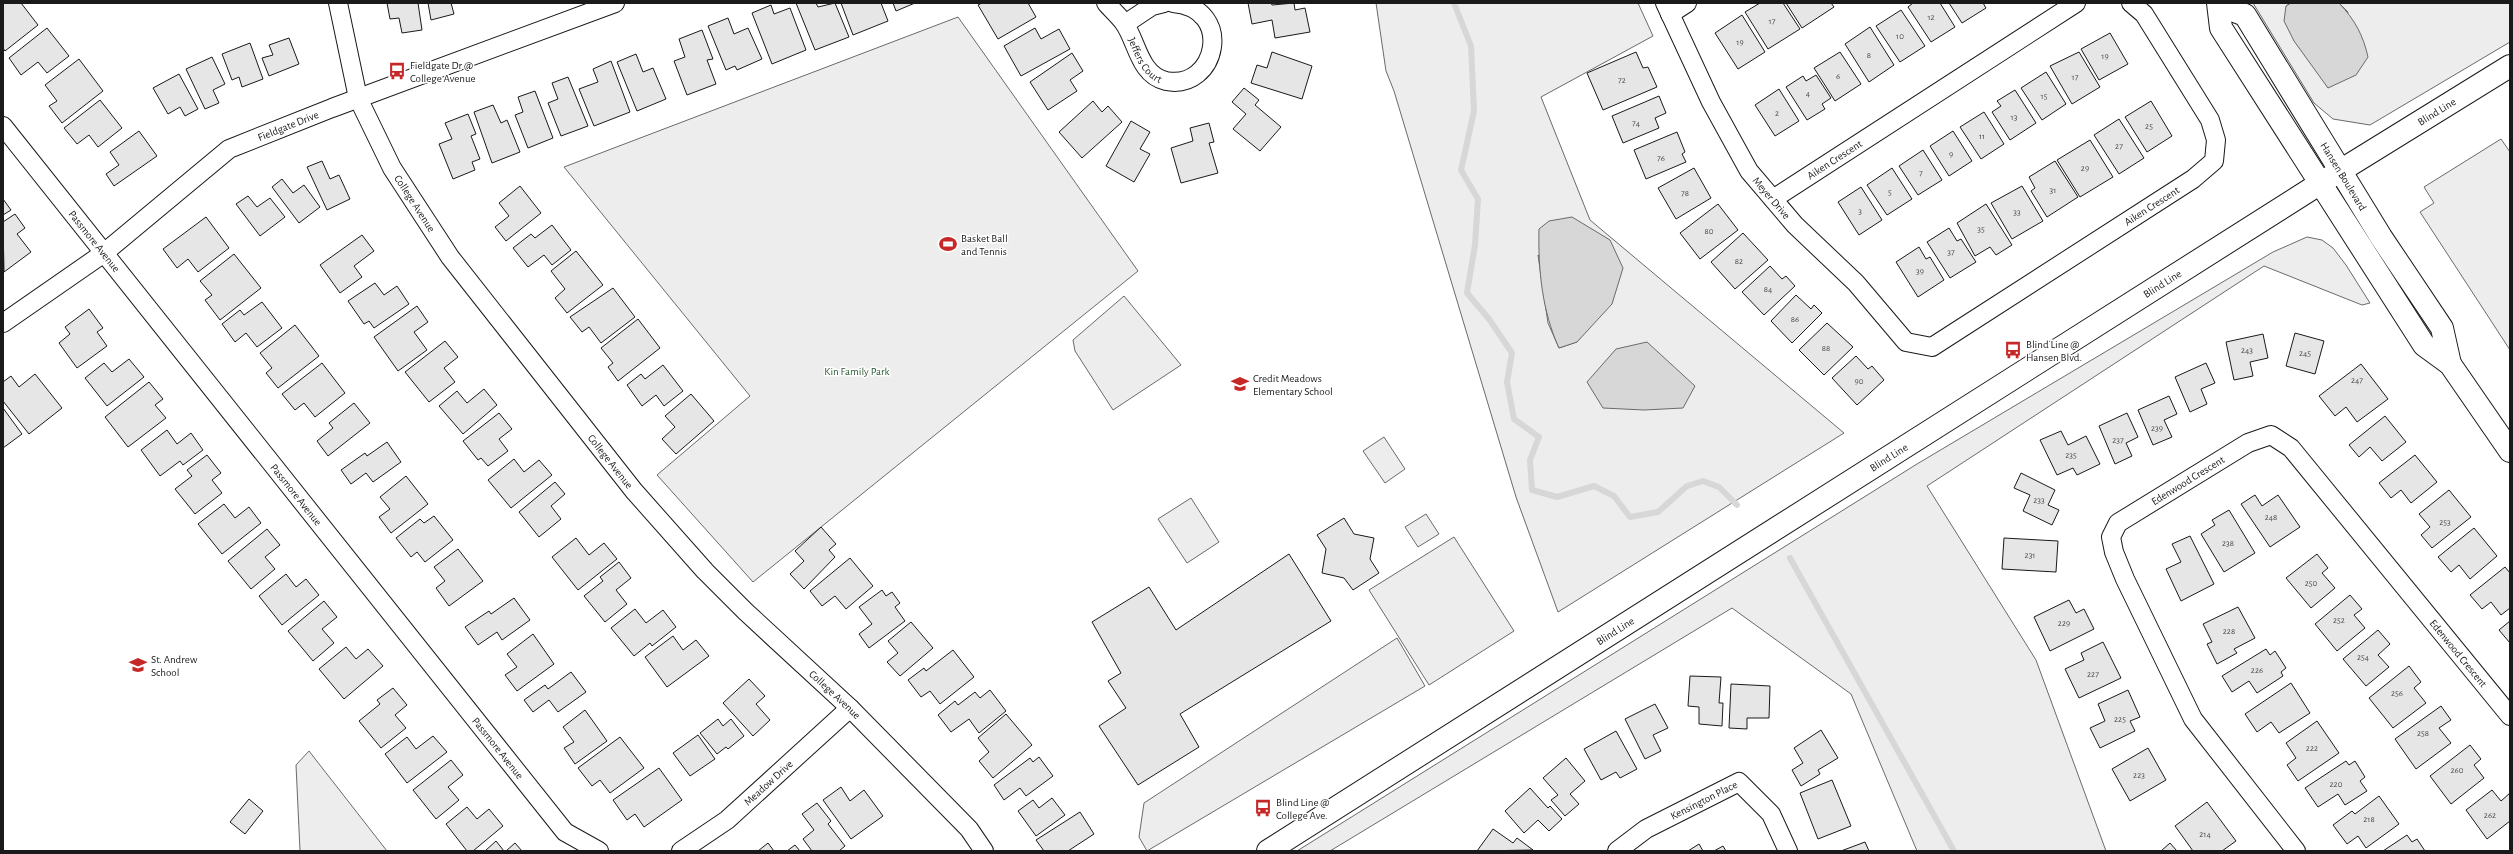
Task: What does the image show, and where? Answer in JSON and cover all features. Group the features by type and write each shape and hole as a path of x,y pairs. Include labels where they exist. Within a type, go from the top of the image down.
{"street":[{"name":"College Avenue","path":"338,3 358,98 392,168 450,257 634,491 746,612 850,708 969,829 984,851"},
{"name":"Fieldgate Drive","path":"3,323 104,253 229,149 358,98 615,3"},
{"name":"Jeffers Court","path":"1106,3 1125,24 1137,54 1153,74 1165,80 1182,81 1198,72 1211,57 1213,38 1206,20 1196,8 1173,3"},
{"name":"Jeffers Court","path":"1125,24 1152,6 1164,3"},
{"path":"1667,8 1687,3"},
{"name":"Aiken Crescent","path":"1773,199 2076,3"},
{"name":"Aiken Crescent","path":"1932,347 2193,179 2214,161 2216,140 2210,120 2144,14 2131,3"},
{"name":"Hansen Boulevard","path":"2450,364 2442,328 2381,237 2245,15 2218,4 2221,28 2318,184 2424,345 2450,364 2510,451"},
{"name":"Meyer Drive","path":"1667,8 1711,102 1746,164 1773,199 1795,225 1856,283 1906,342 1932,347"},
{"name":"Blind Line","path":"1268,851 2318,184 2510,66"},
{"name":"Passmore Avenue","path":"3,126 565,832 599,851"},
{"name":"Edenwood Crescent","path":"2296,851 2193,719 2125,579 2114,552 2111,537 2118,523 2248,443 2271,435 2291,448 2510,716"},
{"name":"Meadow Drive","path":"681,851 727,820 850,708"},
{"name":"Kensington Place","path":"1617,851 1646,829 1739,782 1771,814 1788,851"}],"shaded area":[{"path":"1376,3 1638,3 1653,36 1541,97 1590,220 1844,433 1558,612 1516,497 1394,91 1386,71","holes":["1538,255 1591,324 1577,342 1559,348 1548,323"]},
{"path":"2253,3 2291,3 2286,6 2328,88 2348,12 2339,3 2510,3 2510,42 2370,125 2333,119 2314,103"},
{"path":"2291,3 2339,3 2358,28 2368,57 2356,75 2328,88 2294,41 2284,21 2286,6"},
{"name":"Kin Family Park","path":"958,17 1138,271 753,582 657,475 750,396 564,167"},
{"path":"2501,139 2510,152 2510,350 2420,212 2434,203 2424,187"},
{"path":"1572,217 1610,240 1623,268 1612,304 1577,342 1559,348 1553,334 1542,290 1539,259 1539,229 1549,221"},
{"path":"2307,237 2322,240 2333,248 2346,265 2370,303 2362,305 2264,266 1927,486 2036,660 2106,851 1917,851 1851,694 1732,608 1330,851 1297,851 1917,464 2273,252"},
{"path":"1124,296 1181,365 1113,410 1075,351 1073,340"},
{"path":"1647,342 1695,386 1683,408 1644,410 1603,408 1587,382 1616,349"},
{"path":"1384,437 1405,469 1385,483 1363,451"},
{"path":"1191,498 1219,542 1187,563 1158,519"},
{"path":"1426,514 1439,534 1418,547 1405,527"},
{"path":"1454,537 1514,631 1429,685 1369,590"},
{"path":"1397,638 1425,686 1147,851 1139,837 1144,803"},
{"path":"309,751 387,851 300,851 296,765"}],"building":[{"path":"21,3 38,25 5,51 3,48 3,4"},
{"path":"387,3 418,3 422,30 402,33 399,18 390,19"},
{"path":"428,3 451,3 454,14 431,20"},
{"path":"796,3 816,3 818,7 835,3 849,37 815,50"},
{"path":"841,3 881,3 888,21 853,35"},
{"path":"893,3 915,3 896,11"},
{"path":"982,3 1028,3 1036,17 998,39 978,5"},
{"path":"1248,3 1271,3 1272,5 1294,3 1295,10 1305,8 1310,32 1275,38 1272,20 1252,24"},
{"path":"1760,3 1783,3 1800,29 1768,49 1745,12"},
{"path":"1786,3 1831,3 1834,7 1802,28"},
{"path":"1913,3 1940,3 1955,27 1931,42 1908,7"},
{"path":"1949,3 1983,3 1986,8 1962,23"},
{"path":"771,5 774,14 790,8 806,50 772,64 752,13"},
{"path":"1901,10 1925,46 1900,62 1876,26"},
{"path":"1742,15 1765,52 1738,69 1715,33"},
{"path":"728,18 734,34 748,28 762,59 737,70 735,66 726,70 708,26"},
{"path":"1870,27 1894,65 1869,82 1845,44"},
{"path":"47,28 69,56 47,73 38,62 21,75 9,58"},
{"path":"1035,28 1041,39 1059,29 1070,49 1021,76 1004,46"},
{"path":"702,30 713,59 707,60 716,84 687,95 674,61 685,57 679,39"},
{"path":"2110,33 2128,64 2099,80 2081,49"},
{"path":"289,38 299,64 269,76 262,58 273,55 269,45"},
{"path":"250,43 263,79 242,87 239,77 232,80 222,54"},
{"path":"1272,52 1312,66 1302,99 1251,83 1257,65 1267,68"},
{"path":"1636,52 1643,68 1648,67 1657,87 1603,110 1587,73"},
{"path":"1840,52 1861,84 1835,101 1814,68"},
{"path":"2079,52 2100,87 2072,104 2050,66"},
{"path":"1072,53 1083,71 1070,80 1077,91 1048,110 1030,82"},
{"path":"636,54 643,72 653,68 666,99 637,111 617,62"},
{"path":"212,57 225,84 213,90 219,103 205,109 186,69"},
{"path":"79,59 103,91 62,123 49,106 57,101 45,85"},
{"path":"611,61 630,112 594,126 579,89 598,82 593,69"},
{"path":"2046,72 2066,104 2042,120 2021,88"},
{"path":"179,74 198,109 185,116 180,107 168,114 153,88"},
{"path":"1816,75 1831,98 1822,104 1825,109 1807,120 1786,87 1803,76 1806,81"},
{"path":"568,77 588,126 561,136 548,103 558,99 552,83"},
{"path":"1244,88 1259,100 1255,105 1281,127 1260,151 1233,129 1246,114 1232,102"},
{"path":"1779,89 1799,121 1775,136 1755,105"},
{"path":"2015,90 2036,123 2010,140 1992,112 2001,106 1997,101"},
{"path":"535,91 553,138 528,148 515,115 523,112 518,97"},
{"path":"1659,96 1666,113 1655,118 1659,128 1623,143 1612,116"},
{"path":"100,100 122,128 98,147 89,135 77,144 64,128"},
{"path":"1093,101 1102,112 1108,106 1122,122 1082,158 1059,132"},
{"path":"2151,101 2172,136 2147,152 2125,117"},
{"path":"493,105 501,123 507,120 520,152 492,163 474,112"},
{"path":"1984,112 2004,144 1981,159 1960,127"},
{"path":"468,114 476,134 471,136 480,159 472,162 475,170 453,179 439,144 452,139 445,123"},
{"path":"2119,119 2144,158 2119,174 2094,135"},
{"path":"1131,121 1150,132 1140,149 1150,154 1134,182 1106,166"},
{"path":"1209,123 1214,142 1209,143 1218,173 1181,183 1171,148 1193,141 1190,128"},
{"path":"139,131 157,156 114,186 106,174 119,165 110,152"},
{"path":"1953,131 1972,161 1949,176 1930,146"},
{"path":"1677,132 1685,152 1682,154 1686,162 1646,179 1634,150"},
{"path":"2090,140 2113,177 2080,197 2057,160"},
{"path":"1923,150 1942,180 1918,195 1899,166"},
{"path":"322,161 330,179 339,175 350,199 327,210 307,167"},
{"path":"2055,161 2078,197 2047,217 2031,191 2035,188 2029,177"},
{"path":"1694,168 1711,198 1676,219 1658,188"},
{"path":"1892,168 1912,199 1887,215 1867,185"},
{"path":"282,179 293,193 304,185 320,207 299,223 272,187"},
{"path":"520,186 541,213 506,241 495,227 509,216 499,203"},
{"path":"2022,186 2043,221 2012,239 1991,203"},
{"path":"1861,187 1882,220 1859,235 1838,202"},
{"path":"248,196 257,207 270,198 285,217 260,236 236,204"},
{"path":"3,199 11,210 3,215"},
{"path":"1718,204 1738,230 1700,259 1680,233"},
{"path":"1986,204 2012,245 1996,255 1990,247 1975,256 1957,223"},
{"path":"15,214 25,228 17,234 31,252 4,272 3,222"},
{"path":"206,217 229,248 198,272 188,259 177,268 163,249"},
{"path":"552,225 571,250 552,265 544,255 528,267 513,248 531,234 535,238"},
{"path":"1949,228 1957,241 1961,239 1976,262 1950,278 1927,242"},
{"path":"1743,233 1768,260 1735,289 1711,262"},
{"path":"362,235 374,251 354,266 362,277 340,293 320,265"},
{"path":"1919,247 1926,259 1930,257 1944,280 1918,297 1896,262"},
{"path":"576,251 603,285 567,313 555,298 565,289 551,271"},
{"path":"234,254 261,288 220,320 205,300 212,295 200,281"},
{"path":"1770,266 1782,279 1786,276 1795,286 1764,315 1742,292"},
{"path":"375,283 384,295 397,286 409,304 374,328 369,321 364,324 348,301"},
{"path":"613,288 635,317 601,343 589,327 582,332 570,317"},
{"path":"1796,295 1811,309 1814,305 1822,313 1792,343 1771,321"},
{"path":"262,302 282,328 257,347 246,333 235,342 222,324 240,310 244,315"},
{"path":"417,306 428,322 414,332 427,350 398,371 374,337"},
{"path":"89,309 103,328 97,332 107,346 77,368 59,343 70,334 65,327"},
{"path":"638,319 660,348 618,381 608,367 613,363 601,348"},
{"path":"1827,323 1853,347 1824,375 1799,350"},
{"path":"295,325 319,356 278,388 266,373 272,368 260,353"},
{"path":"2295,333 2324,341 2315,374 2286,366"},
{"path":"2263,334 2268,358 2250,362 2253,376 2234,380 2226,342"},
{"path":"445,341 458,357 444,368 455,382 429,402 405,372"},
{"path":"1856,356 1868,369 1872,366 1884,380 1857,405 1832,378"},
{"path":"129,359 144,377 107,406 85,378 104,363 112,372"},
{"path":"322,363 345,393 315,417 304,403 295,410 282,394"},
{"path":"2206,363 2215,383 2201,389 2207,404 2190,412 2175,377"},
{"path":"2361,364 2388,399 2357,422 2346,407 2335,416 2319,396"},
{"path":"663,365 683,391 664,406 656,395 642,406 627,385 641,374 645,379"},
{"path":"35,374 62,408 29,434 3,401 3,382 11,376 19,387"},
{"path":"149,382 163,399 155,405 166,418 128,447 105,417"},
{"path":"484,389 497,405 463,434 439,406 457,391 467,403"},
{"path":"691,394 714,421 676,454 662,439 675,427 665,416"},
{"path":"2169,396 2177,414 2164,420 2172,437 2153,445 2138,410"},
{"path":"354,403 370,423 328,456 317,441 333,428 329,423"},
{"path":"3,408 22,434 3,448"},
{"path":"499,413 512,429 499,439 508,451 488,466 481,458 478,460 463,441"},
{"path":"2127,413 2138,437 2126,443 2132,456 2115,464 2099,426"},
{"path":"2385,416 2406,442 2382,461 2370,447 2359,457 2349,445"},
{"path":"167,430 177,444 191,433 203,450 183,465 180,461 160,476 141,450"},
{"path":"2061,431 2068,445 2086,436 2100,464 2077,475 2073,468 2057,475 2040,440"},
{"path":"387,442 401,462 373,482 366,473 351,484 341,470 365,453 367,456"},
{"path":"207,455 221,473 212,480 222,493 195,514 175,489 192,476 187,470"},
{"path":"2415,455 2437,482 2411,503 2401,490 2391,498 2379,483"},
{"path":"514,459 524,472 539,460 552,475 511,508 488,480"},
{"path":"2021,473 2055,490 2048,505 2059,510 2052,525 2023,511 2030,495 2014,488"},
{"path":"406,476 428,504 391,533 379,517 390,509 380,497"},
{"path":"555,482 565,494 551,506 561,519 539,537 519,512"},
{"path":"2449,490 2471,517 2432,548 2421,535 2430,527 2419,514"},
{"path":"2255,495 2262,506 2278,495 2300,527 2270,547 2241,504"},
{"path":"224,504 235,518 249,507 261,523 222,554 198,524"},
{"path":"2229,510 2255,553 2224,572 2201,534 2215,525 2212,520"},
{"path":"434,516 453,540 425,562 417,552 411,557 396,538 420,519 424,523"},
{"path":"1344,518 1354,534 1374,538 1370,559 1379,573 1353,590 1344,578 1322,573 1326,549 1317,535"},
{"path":"821,527 836,544 829,550 835,557 804,589 790,574 804,561 795,551"},
{"path":"2474,528 2497,556 2470,579 2459,565 2451,572 2438,557"},
{"path":"267,529 280,545 265,557 275,569 251,589 228,561"},
{"path":"2190,536 2214,584 2181,601 2166,569 2181,562 2172,544"},
{"path":"576,538 589,555 604,543 617,559 578,590 552,557"},
{"path":"2004,538 2058,541 2056,572 2002,569"},
{"path":"458,549 483,581 449,606 436,588 445,581 434,567"},
{"path":"1289,554 1331,621 1180,714 1199,747 1138,785 1099,726 1126,708 1108,681 1121,673 1092,622 1149,587 1176,630"},
{"path":"2317,554 2328,568 2322,573 2335,588 2311,608 2286,578"},
{"path":"850,558 873,586 846,609 835,596 822,606 810,591"},
{"path":"619,562 631,578 616,590 627,604 605,622 584,596 603,581 600,577"},
{"path":"2505,567 2510,573 2510,608 2501,615 2491,602 2482,609 2470,595"},
{"path":"286,574 296,587 306,579 319,595 282,625 259,596"},
{"path":"882,590 886,596 892,592 900,603 895,607 905,621 869,648 859,634 872,624 859,607"},
{"path":"2350,595 2362,609 2354,615 2365,628 2337,651 2315,624"},
{"path":"514,598 530,620 502,640 497,632 478,645 465,627 489,611 491,614"},
{"path":"2069,600 2076,613 2084,609 2094,629 2050,651 2034,617"},
{"path":"324,601 337,617 322,629 334,643 313,661 288,631"},
{"path":"2238,607 2255,638 2234,649 2237,653 2217,664 2207,644 2212,642 2203,624"},
{"path":"635,609 646,623 663,610 676,627 652,646 650,643 634,656 611,628"},
{"path":"2510,621 2510,643 2499,630"},
{"path":"911,622 933,648 900,676 887,662 898,653 888,641"},
{"path":"2378,630 2390,644 2378,655 2389,667 2366,686 2343,659"},
{"path":"533,634 554,664 517,691 505,675 517,667 507,654"},
{"path":"673,636 683,650 696,640 709,656 667,687 645,657"},
{"path":"2103,642 2121,678 2079,698 2065,669 2084,660 2081,653"},
{"path":"346,647 356,659 368,649 383,666 344,699 319,669"},
{"path":"2266,649 2270,655 2275,651 2286,668 2281,672 2283,676 2257,693 2249,681 2232,692 2222,676"},
{"path":"953,650 974,677 940,704 930,691 921,697 908,680 924,668 926,671"},
{"path":"2409,666 2421,682 2414,688 2426,703 2393,728 2369,698"},
{"path":"571,672 586,692 558,712 549,700 533,712 524,700 545,685 548,689"},
{"path":"1690,676 1721,677 1719,703 1723,703 1722,726 1699,724 1699,707 1688,706"},
{"path":"749,679 765,696 756,704 770,720 753,736 723,703"},
{"path":"2291,683 2310,713 2279,733 2271,722 2257,732 2245,714"},
{"path":"1731,684 1770,686 1769,718 1747,718 1747,729 1729,728"},
{"path":"393,688 407,705 395,715 406,728 381,748 359,721 380,704 377,700"},
{"path":"990,690 1006,711 979,733 969,719 951,732 938,715 955,701 958,705 975,692 980,698"},
{"path":"2128,690 2140,717 2130,721 2135,731 2100,748 2090,728 2105,721 2098,704"},
{"path":"1655,704 1668,728 1653,735 1661,751 1645,759 1625,719"},
{"path":"2441,706 2451,720 2439,728 2451,743 2416,769 2395,739"},
{"path":"585,710 607,741 575,764 564,748 574,742 563,727"},
{"path":"1006,714 1032,745 993,778 979,761 989,752 978,738"},
{"path":"718,719 723,726 731,719 744,736 728,749 726,747 717,754 700,733"},
{"path":"2317,721 2339,753 2298,781 2287,765 2296,758 2286,743"},
{"path":"1821,730 1838,758 1818,770 1820,774 1801,786 1792,770 1803,763 1794,748"},
{"path":"1616,731 1637,769 1620,778 1616,772 1601,780 1584,749"},
{"path":"698,735 715,759 690,776 673,753"},
{"path":"433,736 447,752 407,783 385,754 407,737 416,749"},
{"path":"620,737 644,768 610,793 600,780 592,786 578,768"},
{"path":"2470,745 2481,759 2474,765 2484,778 2451,804 2430,776"},
{"path":"2148,748 2166,780 2130,801 2112,769"},
{"path":"1039,757 1053,776 1026,796 1020,788 1004,800 994,785 1030,758 1033,762"},
{"path":"1566,758 1585,781 1570,794 1579,804 1565,816 1551,800 1558,795 1543,778"},
{"path":"451,760 463,775 448,787 459,800 436,819 413,790"},
{"path":"2346,761 2349,765 2355,761 2365,777 2360,781 2367,791 2345,805 2338,794 2318,807 2305,788"},
{"path":"659,768 682,800 644,827 635,814 627,820 613,800"},
{"path":"1832,780 1851,826 1818,839 1800,793"},
{"path":"841,787 850,801 864,790 883,816 851,839 823,800"},
{"path":"1530,788 1548,808 1550,806 1562,819 1549,831 1538,820 1524,833 1505,811"},
{"path":"2492,790 2501,801 2510,793 2510,821 2487,839 2466,810"},
{"path":"2379,796 2399,824 2366,848 2358,836 2347,844 2333,825 2352,811 2355,814"},
{"path":"1052,798 1065,815 1036,836 1018,811 1033,800 1039,808"},
{"path":"249,799 263,811 245,834 230,822"},
{"path":"2207,802 2236,841 2222,851 2193,851 2175,826"},
{"path":"817,803 831,821 828,824 845,846 839,851 812,851 803,839 814,830 802,814"},
{"path":"467,807 477,819 489,809 503,826 473,851 467,851 446,824"},
{"path":"1080,812 1094,834 1068,851 1044,851 1036,840"},
{"path":"1493,829 1513,843 1517,838 1533,850 1477,851"},
{"path":"2407,835 2412,842 2417,839 2425,851 2383,851"},
{"path":"496,841 504,851 485,851"},
{"path":"1865,842 1869,851 1841,851"},
{"path":"515,843 522,851 506,851"},
{"path":"768,843 774,851 758,851"},
{"path":"2170,843 2177,851 2161,851"},
{"path":"1699,844 1703,851 1688,851"},
{"path":"795,845 800,851 787,851"},
{"path":"1723,846 1726,851 1714,851"}],"waterway":[{"path":"1454,3 1471,46 1474,111 1461,170 1478,199 1475,245 1467,293 1489,319 1512,353 1507,382 1514,419 1539,437 1530,460 1532,490 1557,497 1594,486 1614,496 1630,517 1658,512 1687,486 1703,481 1719,487 1737,505"},
{"path":"1790,558 1954,851"}],"place":[{"name":"Fieldgate Dr @ College Avenue","path":"397,71"},
{"name":"Basket Ball and Tennis","path":"948,244"},
{"name":"Blind Line @ Hansen Blvd.","path":"2013,350"},
{"name":"Credit Meadows Elementary School","path":"1240,384"},
{"name":"St. Andrew School","path":"138,665"},
{"name":"Blind Line @ College Ave.","path":"1263,808"}]}
